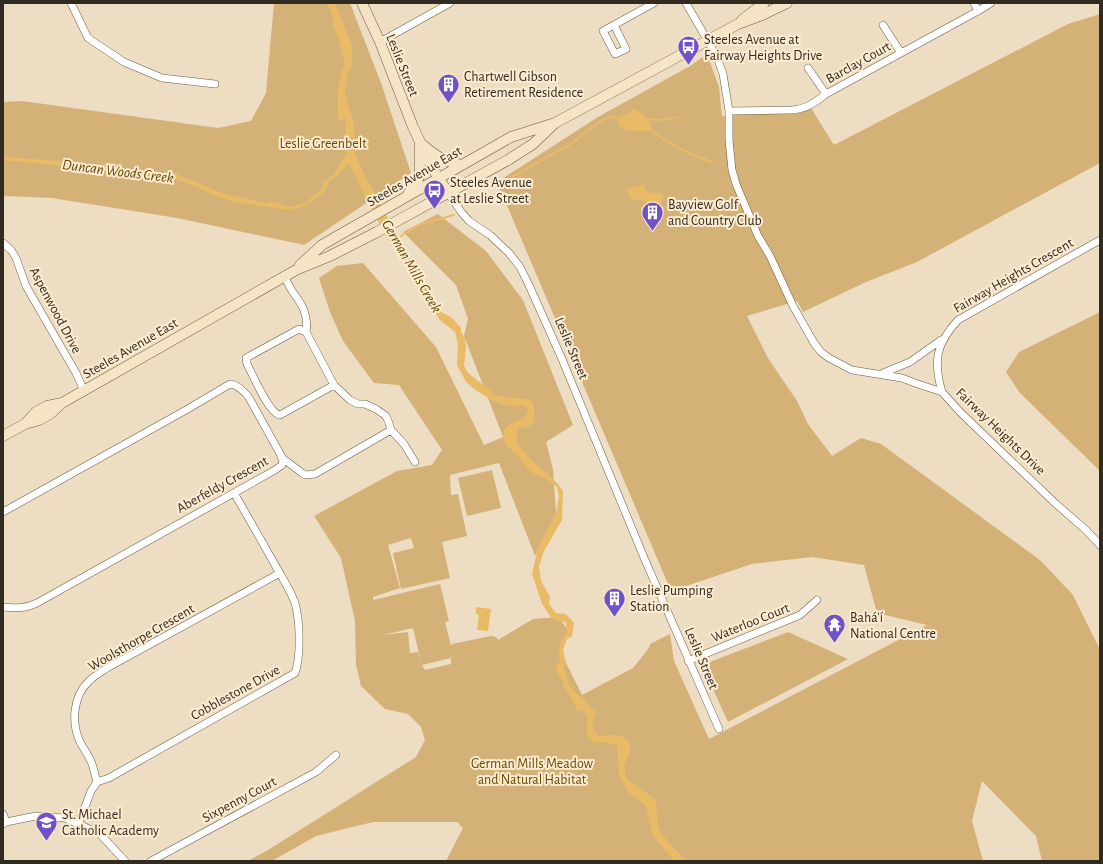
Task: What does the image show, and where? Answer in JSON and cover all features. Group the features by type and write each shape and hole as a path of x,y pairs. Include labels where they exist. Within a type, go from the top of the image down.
{"main road":[{"name":"Leslie Street","path":"362,3 380,42 412,127 448,193"},
{"name":"Steeles Avenue East","path":"738,24 764,3"},
{"name":"Steeles Avenue East","path":"296,270 322,245 511,137 555,123 738,24 762,16 787,3"},
{"name":"Steeles Avenue East","path":"3,436 25,424 36,412 45,407 62,403 84,391 284,276 330,256 377,232 523,151 533,144 555,123"},
{"path":"420,142 436,156 462,165"},
{"path":"406,196 420,174 420,142"}],"street":[{"path":"71,3 88,38 124,62 162,78 215,84"},
{"path":"380,42 450,3"},
{"path":"614,25 654,3"},
{"name":"Fairway Heights Drive","path":"686,3 717,57 723,74 729,111 729,140 732,170 736,184 758,236 770,256 793,306 808,334 821,352 852,370 902,378 942,392 961,413 1056,504 1086,530 1100,545"},
{"path":"974,3 978,11"},
{"name":"Barclay Court","path":"729,111 801,109 807,107 826,94 991,3"},
{"path":"883,25 901,53"},
{"path":"808,68 826,94"},
{"name":"Leslie Street","path":"448,193 470,222 499,242 520,267 537,300 688,661 719,729"},
{"name":"Fairway Heights Crescent","path":"942,392 936,363 938,353 949,330 958,320 1100,240"},
{"name":"Aspenwood Drive","path":"3,243 11,250 16,258 26,286 76,373 84,391"},
{"path":"284,276 306,314 306,332 334,386 350,400 358,404 365,404 376,408 386,416 390,430 404,444 415,462"},
{"path":"306,332 299,329 246,358 247,364 265,399 271,410 280,416 334,386"},
{"name":"Fairway Heights Crescent","path":"881,374 910,362 945,338"},
{"name":"Aberfeldy Crescent","path":"3,512 230,384 235,385 248,396 283,459 282,465 234,494 32,605 26,608 3,607"},
{"path":"281,457 305,475 315,474 390,430"},
{"name":"Cobblestone Drive","path":"97,782 108,778 140,761 295,673 298,666 299,637 295,604 280,574 234,494"},
{"name":"Woolsthorpe Crescent","path":"97,782 93,765 77,734 74,712 76,702 89,681 107,668 280,574"},
{"name":"Waterloo Court","path":"688,661 800,615 816,600"},
{"name":"Sixpenny Court","path":"151,861 316,772 336,755"},
{"path":"79,824 97,782"},
{"path":"3,814 4,823 36,816 65,818 100,834 125,861"}],"green space":[{"name":"Leslie Greenbelt","path":"274,3 350,3 381,83 411,173 304,245 177,218 52,198 3,196 3,102 22,101 218,128 251,121 266,93"},
{"name":"German Mills Meadow and Natural Habitat","path":"1100,14 1100,163 917,262 866,282 803,312 797,301 747,316 768,358 797,401 808,424 832,456 861,438 881,444 1040,560 1073,595 1100,650 1100,861 1042,861 1036,836 982,781 972,821 983,861 446,861 463,828 457,822 373,822 316,836 272,861 248,861 416,757 425,740 421,727 408,714 385,709 361,686 356,665 355,621 341,558 314,516 397,471 432,465 442,450 399,385 374,383 343,341 330,312 319,278 337,266 363,263 436,347 484,445 503,437 464,336 468,319 456,285 403,232 438,214 486,251 523,300 573,425 546,442 553,469 556,514 535,556 499,463 450,475 451,495 458,494 467,536 442,542 450,578 401,589 393,553 414,548 411,538 388,545 400,588 373,597 373,600 440,584 449,621 445,622 451,646 452,644 491,636 496,637 498,640 533,619 558,617 569,631 560,651 582,695 633,668 649,648 650,644 670,634 674,661 709,739 927,625 877,613 864,565 812,557 752,564 671,591 497,182 598,117 690,66 707,54 719,87 722,116 800,112 811,108 834,145 1068,24","holes":["413,628 421,662 418,652 410,653 408,632 383,635","451,658 451,664 425,670 422,665"]},
{"path":"1100,312 1100,471 1020,393 1006,372 1019,352"},
{"path":"492,470 501,508 467,516 458,478"},
{"path":"788,632 848,659 728,722 702,665"}],"water":[{"path":"327,3 335,3 352,45 352,66 347,76 345,91 354,123 355,154 364,174 420,277 428,287 441,312 451,317 461,328 461,332 465,339 466,347 464,365 467,372 497,396 531,400 533,405 535,414 534,423 530,426 517,429 517,443 531,460 546,472 563,491 562,520 544,551 539,566 541,581 550,597 549,604 556,613 566,614 574,623 572,637 567,639 563,650 566,662 564,669 570,687 597,712 592,725 594,731 599,736 619,736 629,742 630,752 624,765 626,778 656,800 657,821 659,828 666,840 685,861 674,861 652,834 646,806 628,792 619,776 617,745 602,742 596,743 589,737 586,732 588,717 582,709 580,712 577,711 570,695 563,687 563,681 556,671 557,664 560,662 559,650 561,643 567,634 566,623 555,621 550,616 542,604 532,574 538,548 556,514 559,496 557,487 543,477 532,473 518,456 508,447 503,436 503,432 509,425 525,417 528,409 524,406 505,405 493,401 466,382 457,365 458,344 455,332 440,320 399,254 389,241 369,205 349,163 328,183 324,191 311,202 298,208 278,209 218,197 185,182 174,179 3,160 3,157 61,161 153,173 174,173 224,194 266,203 273,202 291,207 305,203 323,188 323,183 334,174 347,150 345,118 340,121 339,120 338,106 340,77 345,64 339,40 333,25 332,13"},
{"path":"635,109 646,118 652,131 631,131 621,127 618,124 617,119"},
{"path":"644,185 646,192 663,194 662,204 631,199 626,189"},
{"path":"476,607 491,609 488,631 477,630 479,615 476,614"}],"waterway":[{"path":"500,184 572,143 604,119 613,117 620,118"},
{"path":"648,119 660,120 678,117"},
{"path":"652,131 680,149 712,162"},
{"name":"German Mills Creek","path":"398,238 421,224 454,215"}],"place":[{"name":"Steeles Avenue at Fairway Heights Drive","path":"689,66"},
{"name":"Chartwell Gibson Retirement Residence","path":"449,104"},
{"name":"Steeles Avenue at Leslie Street","path":"435,210"},
{"name":"Bayview Golf and Country Club","path":"652,232"},
{"name":"Leslie Pumping Station","path":"614,618"},
{"name":"Bahá'í National Centre","path":"834,644"},
{"name":"St. Michael Catholic Academy","path":"46,842"}],"water label":[{"name":"Duncan Woods Creek","path":"118,171"}]}
